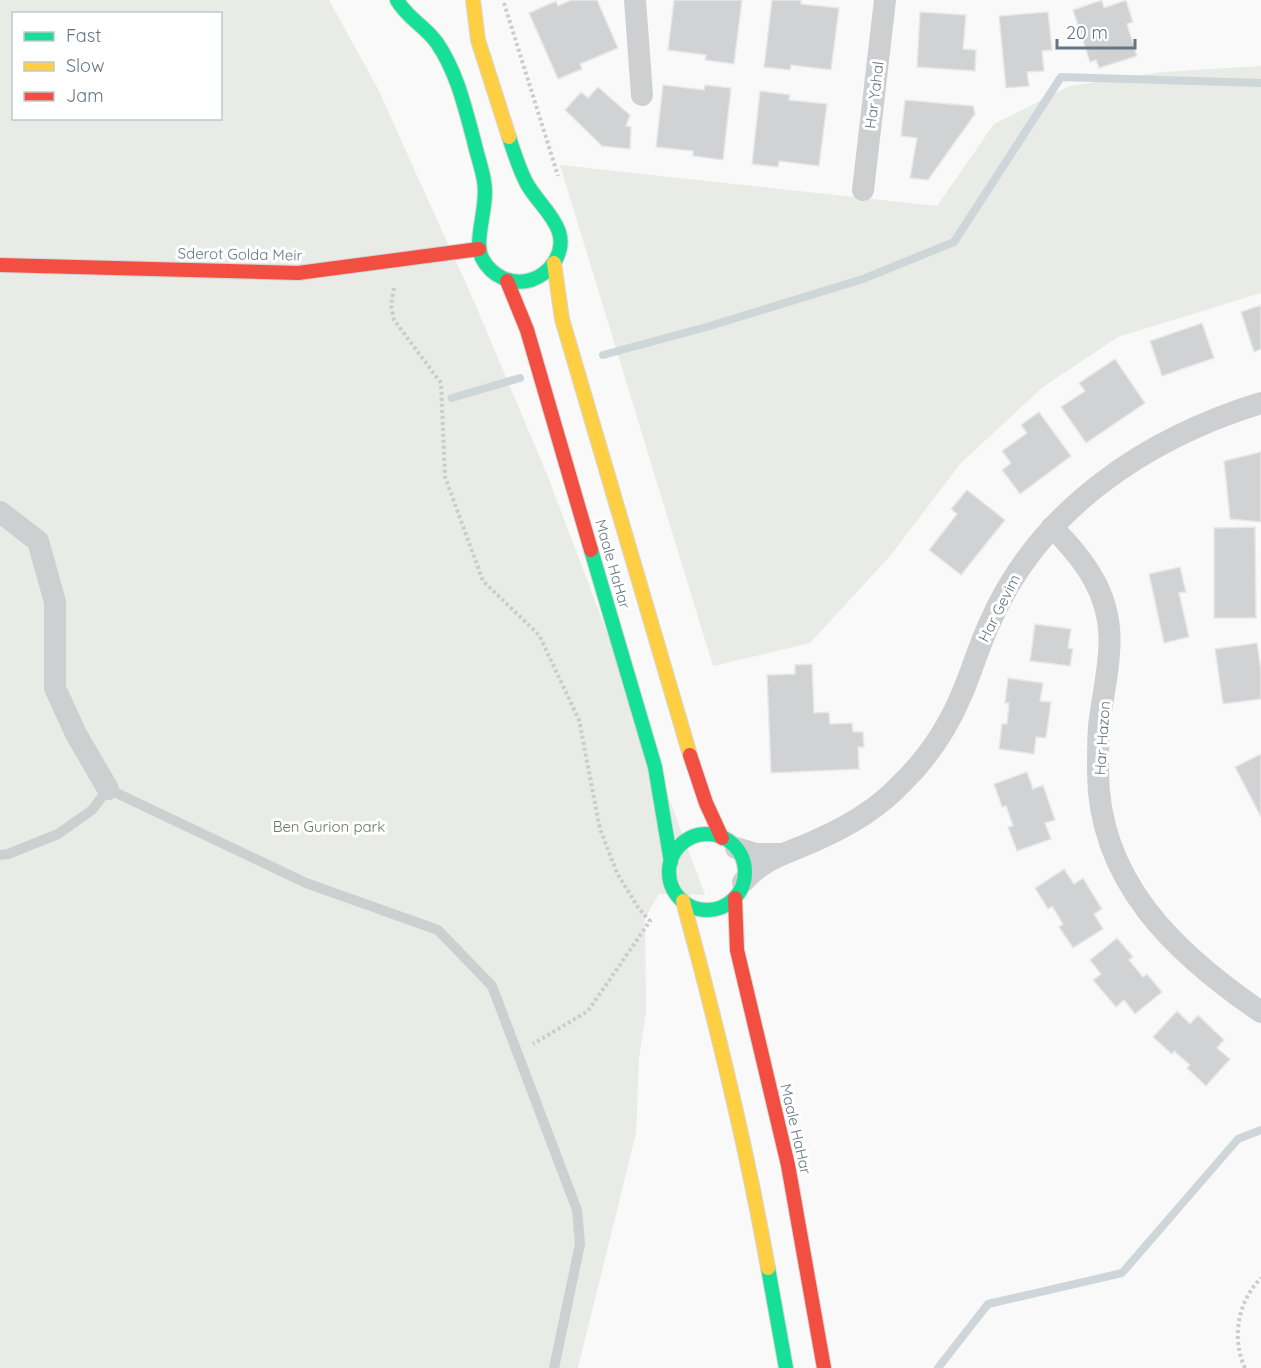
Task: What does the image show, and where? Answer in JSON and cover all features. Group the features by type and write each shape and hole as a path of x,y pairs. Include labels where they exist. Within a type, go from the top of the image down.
{"main road":[{"path":"397,0 400,7 435,40 458,86 484,180 486,209 480,230 479,249 483,260 490,270 507,281 520,283 540,277 554,263"},
{"name":"Maale HaHar","path":"473,0 478,36 517,162 532,192 552,217 559,231 559,253 554,263 562,319 700,785 729,843"},
{"name":"Sderot Golda Meir","path":"0,265 298,273 479,249"},
{"name":"Maale HaHar","path":"507,281 527,330 655,767 671,862"},
{"path":"705,835 729,843 744,864 739,890 725,906 706,910 694,908 683,901 675,892 670,880 671,862 680,847 694,837 705,835"},
{"name":"Maale HaHar","path":"739,890 737,950 788,1165 824,1368"},
{"path":"683,901 707,988 751,1172 786,1368"}],"street":[{"path":"634,0 642,95"},
{"name":"Har Yahal","path":"863,190 885,0"},
{"name":"Har Gevim","path":"739,890 759,866 848,825 874,807 899,786 923,761 943,731 961,696 991,619 1008,586 1028,555 1052,527 1098,484 1136,458 1203,423 1261,402"},
{"path":"0,512 38,541 54,602 55,688 76,734 108,789"},
{"name":"Har Hazon","path":"1052,527 1071,547 1094,580 1102,595 1110,623 1111,649 1099,727 1098,774 1103,816 1114,854 1131,888 1152,919 1177,946 1205,971 1261,1012"},
{"name":"Har Gevim","path":"729,843 756,854 781,854"}],"lane":[{"path":"0,855 58,834 92,810 108,789 306,883 438,930 492,986 578,1210 580,1244 554,1368"}],"path":[{"path":"398,260 391,305 394,320 441,382 445,477 483,581 539,635 579,720 600,829 617,873 650,921 588,1011 517,1053"},
{"path":"1245,1368 1240,1359 1236,1340 1238,1320 1249,1295 1261,1278"}],"green space":[{"name":"Ben Gurion park","path":"0,0 329,0 378,89 476,306 546,472 705,895 659,894 645,918 646,1011 639,1058 636,1133 578,1368 0,1368"},
{"path":"1261,66 1261,293 1118,337 1043,387 960,464 891,555 810,643 713,666 560,165 937,206 994,124 1070,86 1163,72"}],"building":[{"path":"571,0 597,0 618,48 580,64 582,69 558,79 529,13 556,1 558,6"},
{"path":"674,0 742,0 734,64 705,60 706,55 668,50"},
{"path":"772,0 801,0 801,4 839,8 831,70 791,65 790,70 764,67"},
{"path":"1102,0 1104,8 1126,0 1133,22 1127,24 1137,56 1099,68 1096,60 1090,62 1073,10"},
{"path":"920,12 966,15 963,49 976,50 975,71 917,67"},
{"path":"1048,12 1052,50 1042,51 1044,71 1027,72 1029,86 1006,88 999,16"},
{"path":"663,85 704,90 705,85 731,88 723,160 693,156 693,151 656,147"},
{"path":"598,87 630,115 626,126 631,127 630,149 602,146 565,110 581,92 588,98"},
{"path":"760,91 790,95 789,100 827,104 819,166 779,161 778,167 752,164"},
{"path":"905,100 973,106 975,114 928,180 910,178 917,138 901,136"},
{"path":"1261,305 1261,349 1254,352 1241,312"},
{"path":"1202,323 1214,358 1162,376 1150,341"},
{"path":"1115,359 1145,403 1086,443 1061,407 1085,391 1079,383"},
{"path":"1039,412 1071,456 1020,494 1002,470 1011,463 1002,451 1027,433 1021,425"},
{"path":"1261,452 1261,522 1230,519 1224,461"},
{"path":"967,490 1005,520 961,575 929,550 957,514 951,509"},
{"path":"1255,527 1256,618 1214,618 1214,528"},
{"path":"1180,567 1186,592 1179,593 1189,637 1164,643 1149,574"},
{"path":"1035,624 1071,629 1068,648 1073,649 1070,666 1030,661"},
{"path":"1257,643 1261,670 1261,699 1223,704 1215,649"},
{"path":"812,664 814,713 829,712 830,724 852,723 853,732 863,732 864,747 858,747 859,769 771,773 767,675 795,674 795,665"},
{"path":"1008,678 1043,683 1040,701 1051,702 1046,738 1036,737 1034,754 999,749 1002,724 1007,724 1009,703 1005,703"},
{"path":"1261,754 1261,817 1235,767"},
{"path":"1027,772 1033,789 1043,785 1055,820 1045,823 1051,839 1017,851 1008,827 1013,826 1006,806 1002,807 994,784"},
{"path":"1064,869 1074,884 1083,878 1102,909 1094,914 1103,929 1073,948 1059,927 1063,924 1052,906 1048,909 1035,888"},
{"path":"1117,938 1133,957 1129,960 1143,977 1147,974 1162,992 1135,1014 1124,1000 1116,1007 1093,980 1101,974 1090,960"},
{"path":"1177,1011 1190,1024 1198,1015 1224,1040 1217,1048 1230,1059 1206,1086 1187,1068 1190,1065 1174,1051 1172,1054 1153,1037"}],"waterway":[{"path":"603,355 710,326 863,279 954,242 1061,77 1261,83"},
{"path":"452,398 520,378"},
{"path":"938,1368 988,1304 1122,1273 1238,1139 1261,1130"}],"traffic: fast":[{"path":"397,0 437,43 460,90 484,181 485,201 479,241 482,258 496,274 503,278 524,282 544,274 551,267 559,252 561,241 554,221 527,184 509,137"},
{"path":"591,550 655,767 671,862"},
{"path":"707,834 721,837 734,845 742,858 745,872 742,886 734,899 721,907 707,910 693,907 680,899 672,886 669,872 672,858 680,845 693,837 707,834"},
{"path":"768,1268 786,1368"}],"traffic: slow":[{"path":"473,0 478,40 509,137"},
{"path":"554,263 562,319 690,755"},
{"path":"683,901 730,1083 768,1268"}],"traffic: jam":[{"path":"0,265 298,273 479,249"},
{"path":"507,281 527,330 591,550"},
{"path":"690,755 706,803 722,838"},
{"path":"735,898 737,950 788,1165 824,1368"}]}
